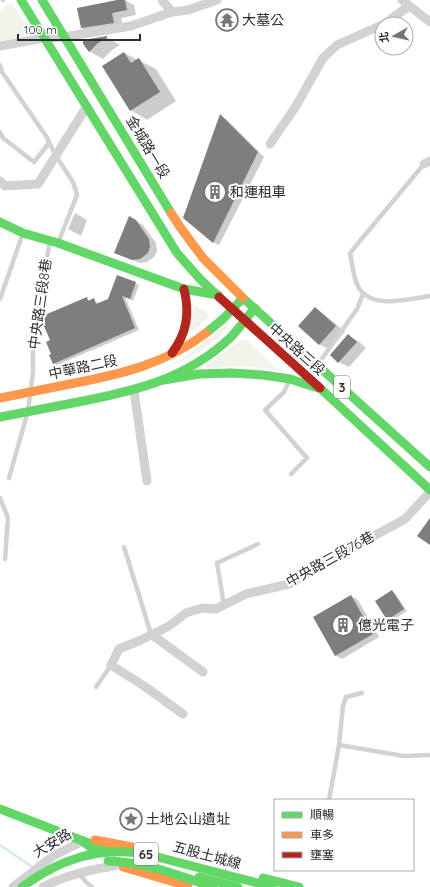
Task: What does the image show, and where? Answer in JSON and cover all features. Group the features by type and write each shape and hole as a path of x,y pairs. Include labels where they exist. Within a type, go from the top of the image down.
{"main road":[{"path":"21,0 177,253 193,272 217,295"},
{"name":"金城路一段","path":"42,0 184,232 208,263 243,298"},
{"path":"0,222 23,233 54,241 184,289 243,298"},
{"path":"170,355 180,344 188,317 188,302 184,289"},
{"name":"中央路三段","path":"217,295 321,389 430,491"},
{"name":"中央路三段","path":"243,298 430,467"},
{"name":"中華路二段","path":"0,398 125,372 150,365 170,355 219,324 243,298"},
{"name":"3","path":"0,417 134,391 164,380 217,348 234,334 254,308"},
{"name":"3","path":"164,380 199,374 231,373 263,375 290,379 321,389"},
{"path":"0,809 134,859 238,887"},
{"name":"大安路","path":"83,841 99,840 116,843 299,887"},
{"path":"83,841 105,861 194,887"},
{"name":"五股土城線","path":"22,887 40,874 78,858 120,850 134,851 273,887"},
{"name":"五股土城線","path":"32,887 44,879 72,867 90,863 115,861 134,862 157,867 213,887"}],"street":[{"path":"162,0 172,12"},
{"path":"0,46 44,38 64,37 131,26 172,12 188,10 217,0"},
{"path":"402,0 430,22"},
{"path":"395,16 409,6"},
{"path":"270,144 296,106 323,58 337,45 374,29"},
{"path":"0,181 5,186 38,184 87,106"},
{"path":"134,391 147,481"},
{"name":"中央路三段76巷","path":"111,665 118,649 142,640 169,626 186,613 202,608 216,609 246,594 289,584 328,560 404,519 430,491"},
{"path":"151,634 203,672"},
{"path":"111,665 144,686 183,714"},
{"name":"大安路","path":"13,887 53,856 83,841"},
{"path":"43,887 61,878 116,865"}],"lane":[{"name":"中央路三段8巷","path":"0,65 2,72 46,136 72,182 76,195 54,241 36,318 33,344 33,372 28,411 9,478"},
{"path":"0,132 3,138 34,162 50,143"},
{"path":"427,162 350,253 357,284 363,294 381,301 397,301 430,296"},
{"path":"0,299 23,233"},
{"path":"318,365 356,309 363,294"},
{"path":"290,379 284,392 265,410 306,458 291,474"},
{"path":"0,498 8,518 5,559"},
{"path":"224,605 217,563 258,544"},
{"path":"124,547 151,634"},
{"path":"96,687 111,665"},
{"path":"329,799 339,745 343,706 346,697 362,693"},
{"path":"339,745 404,756 430,755"},
{"path":"79,873 92,887"}],"shaded area":[{"path":"7,4 13,5 29,29 26,36 0,41 0,12"},
{"path":"194,305 208,313 209,316 194,331 187,335"},
{"path":"225,325 228,327 226,330 204,348 180,362 163,369 187,356"},
{"path":"241,340 246,340 278,370 242,366 207,368 205,366"}],"building":[{"path":"117,0 125,0 127,10 112,13 114,23 81,28 77,8"},
{"path":"107,36 107,38 98,43 89,52 83,44 83,40"},
{"path":"124,52 131,63 139,58 160,92 130,111 102,66"},
{"name":"和運租車","path":"220,114 258,152 213,243 183,218"},
{"path":"129,216 136,220 149,239 150,247 148,253 140,259 132,260 114,253"},
{"path":"117,275 136,282 130,299 122,296 135,328 53,364 46,342 50,340 40,317 87,297 88,301 94,298 96,304 108,299"},
{"path":"315,307 336,326 319,345 298,326"},
{"path":"348,334 357,342 338,363 330,355"},
{"path":"430,518 430,545 417,536"},
{"path":"392,590 404,609 387,620 375,601"},
{"name":"億光電子","path":"351,595 373,634 335,656 313,617"}],"waterway":[{"path":"0,845 34,868"}],"traffic: fast":[{"path":"21,0 177,253 200,279 219,297"},
{"path":"42,0 171,213"},
{"path":"0,222 23,233 58,243 184,289 218,295"},
{"path":"206,333 223,319 243,298 430,467"},
{"path":"0,417 120,393 140,388 178,373 196,364 230,338 255,308"},
{"path":"164,380 199,374 231,373 263,375 290,379 321,389 430,490"},
{"path":"0,809 83,841 90,847"},
{"path":"83,841 115,852"},
{"path":"22,887 36,877 66,862 81,857 112,852 146,854 273,887"},
{"path":"108,861 148,867 213,887"},
{"path":"199,877 238,887"},
{"path":"263,878 299,887"}],"traffic: slow":[{"path":"171,213 203,258 243,298"},
{"path":"0,398 110,376 144,366 176,352 206,333"},
{"path":"95,840 132,847"},
{"path":"123,867 188,886"}],"traffic: jam":[{"path":"172,353 181,338 186,322 187,306 184,289"},
{"path":"219,297 320,388"}],"place":[{"name":"大墓公","path":"227,20"},
{"name":"和運租車","path":"215,192"},
{"name":"億光電子","path":"343,625"},
{"name":"土地公山遺址","path":"131,819"}]}
